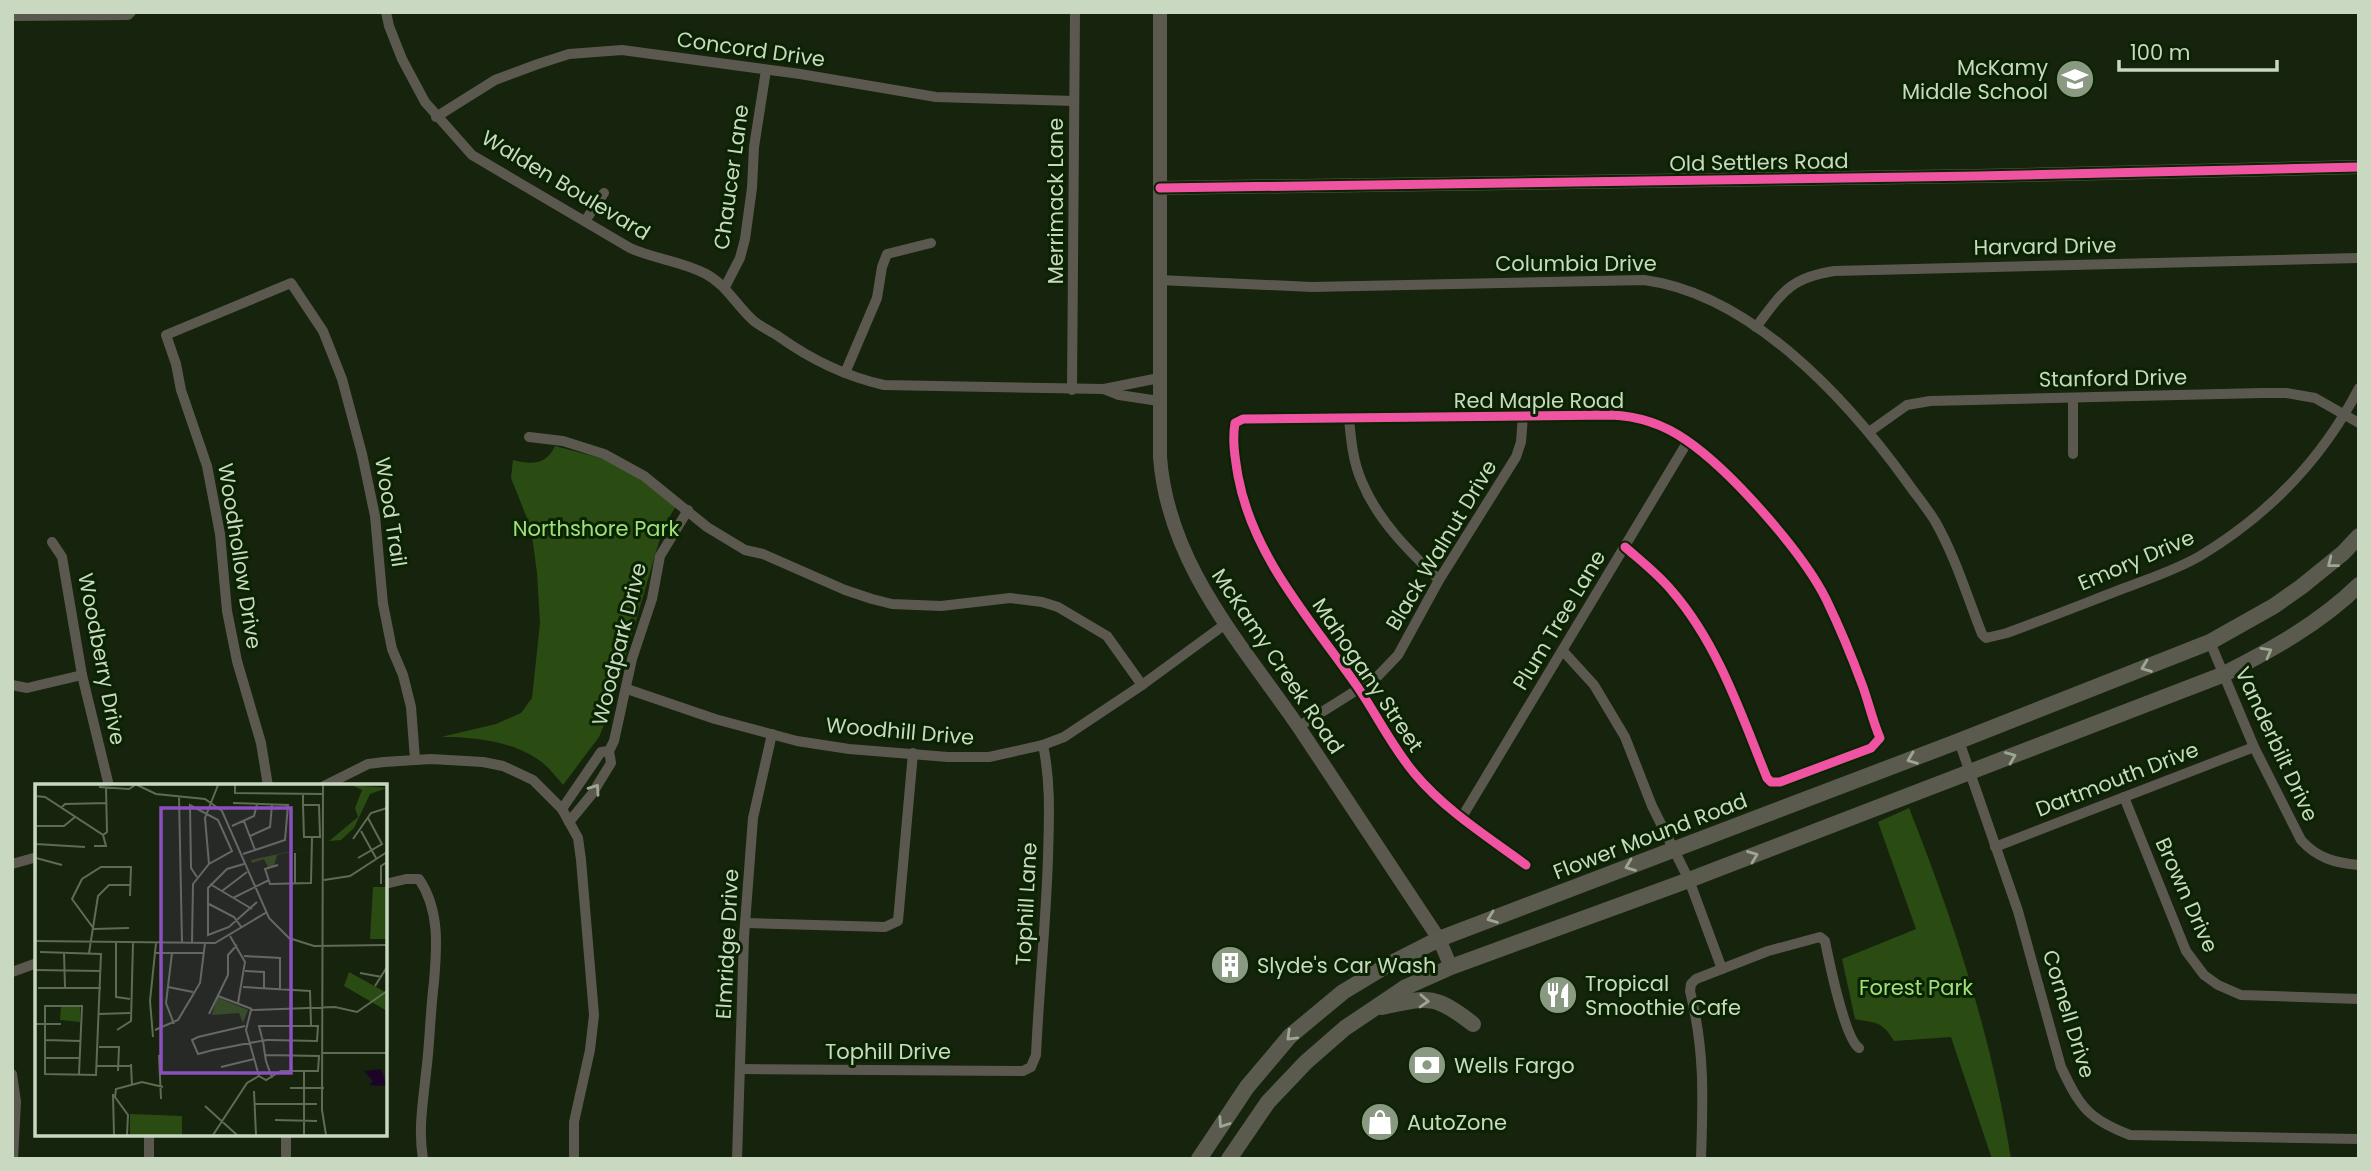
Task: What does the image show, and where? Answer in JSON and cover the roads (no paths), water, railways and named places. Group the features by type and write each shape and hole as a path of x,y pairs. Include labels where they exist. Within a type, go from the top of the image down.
{"main road":[{"name":"Flower Mound Road","path":"1199,1159 1247,1087 1290,1036 1343,992 1386,966 1438,939 1959,741 2210,642 2274,606 2301,587 2343,553 2359,536"},
{"path":"1229,1159 1268,1102 1306,1062 1369,1010 1406,987 1451,967 1970,774 2222,675 2312,624 2359,585"},
{"path":"1369,1010 1423,998 1452,1007 1474,1024"},
{"path":"1247,1087 1268,1102"}],"street":[{"path":"12,16 128,15 131,12"},
{"name":"Walden Boulevard","path":"386,12 402,60 425,102 472,155 630,248 707,274 725,288 756,323 802,354 845,373 884,385 1072,390 1104,389 1159,378"},
{"name":"Merrimack Lane","path":"1072,390 1074,12"},
{"name":"McKamy Creek Road","path":"1160,12 1159,401 1162,484 1172,520 1195,576 1224,625 1298,727 1438,939 1451,967"},
{"name":"Concord Drive","path":"436,117 495,80 569,54 622,50 936,97 1074,100"},
{"name":"Chaucer Lane","path":"725,288 740,258 745,239 754,147 766,70"},
{"name":"Old Settlers Road","path":"1160,188 1978,176 2359,167"},
{"path":"585,221 604,193"},
{"path":"845,373 877,298 887,254 931,243"},
{"name":"Harvard Drive","path":"1756,327 1783,291 1794,283 1805,277 1834,271 2359,257"},
{"name":"Columbia Drive","path":"1159,280 1312,287 1644,280 1666,283 1689,291 1756,327 1796,358 1869,432 1934,520 1986,638"},
{"name":"Woodhollow Drive","path":"268,784 261,743 237,661 226,611 221,545 207,466 181,390 166,335 291,283"},
{"name":"Wood Trail","path":"291,283 323,331 342,380 362,454 375,516 383,604 392,649 403,675 411,707 415,759"},
{"name":"Emory Drive","path":"1986,638 2007,634 2198,557 2261,514 2296,479 2345,416 2359,388"},
{"name":"Walden Boulevard","path":"1104,389 1119,395 1159,401"},
{"name":"Stanford Drive","path":"1869,432 1897,411 1917,402 2286,393 2315,398 2359,423"},
{"path":"2073,398 2073,454"},
{"name":"Black Walnut Drive","path":"1298,727 1376,678 1398,655 1439,580 1516,457 1521,442 1523,416"},
{"name":"Red Maple Road","path":"1235,423 1243,419 1626,416 1658,424 1688,441 1720,468 1798,555 1824,595 1842,633 1880,738 1871,748 1780,782 1771,782 1727,681 1701,632 1666,584 1625,547"},
{"path":"1349,418 1354,458 1362,483 1395,535 1439,580"},
{"name":"Mahogany Street","path":"1235,423 1235,457 1242,501 1269,560 1302,611 1359,688 1394,747 1416,776 1462,817 1526,865"},
{"path":"529,437 563,442 604,454 644,476 707,527 745,550 763,554 823,582 872,599 892,604 940,606 1010,598 1058,607 1107,636 1142,685"},
{"name":"Plum Tree Lane","path":"1462,817 1688,441"},
{"name":"Woodpark Drive","path":"569,822 611,763 609,751 627,689 632,659 652,599 660,556 688,510"},
{"name":"Woodberry Drive","path":"52,542 62,557 82,675 109,784"},
{"name":"Woodhill Drive","path":"627,689 715,719 797,741 849,749 947,757 989,757 1043,745 1064,737 1142,685 1224,625"},
{"name":"Vanderbilt Drive","path":"2210,642 2253,747 2301,840 2311,851 2324,859 2359,865"},
{"path":"1563,651 1594,685 1625,737 1652,806 1689,880 1723,969"},
{"path":"12,685 27,688 82,675"},
{"name":"Elmridge Drive","path":"737,1159 753,818 772,734"},
{"name":"Cornell Drive","path":"1959,741 2025,933 2061,1067 2069,1087 2085,1110 2130,1136 2359,1139"},
{"name":"Tophill Lane","path":"1032,1064 1037,1055 1048,869 1050,806 1048,769 1043,745"},
{"name":"Dartmouth Drive","path":"1995,847 2253,747"},
{"name":"Woodpark Drive","path":"562,809 601,752 609,751"},
{"path":"746,923 886,927 898,921 914,753"},
{"path":"328,784 368,764 415,759 482,762 503,766 533,780 562,809 578,838 594,1015 590,1050 574,1122 574,1159"},
{"name":"Brown Drive","path":"2124,797 2186,951 2204,975 2218,985 2241,995 2359,999"},
{"path":"12,864 35,858"},
{"path":"387,884 419,879 430,895 435,916 437,962 427,1073 421,1107 420,1141 423,1159"},
{"path":"1701,1159 1703,1073 1691,984 1768,951 1820,937 1825,941 1846,1027 1854,1044 1860,1048"},
{"path":"12,972 35,964"},
{"name":"Tophill Drive","path":"740,1069 1023,1071 1032,1064"},
{"path":"12,1073 16,1102 13,1159"},
{"path":"149,1136 149,1159"},
{"path":"286,1136 286,1159"}],"place":[{"name":"McKamy Middle School","path":"2075,79"},
{"name":"Slyde's Car Wash","path":"1230,965"},
{"name":"Tropical Smoothie Cafe","path":"1558,995"},
{"name":"Wells Fargo","path":"1427,1065"},
{"name":"AutoZone","path":"1380,1122"}],"park label":[{"name":"Northshore Park","path":"596,528"},
{"name":"Forest Park","path":"1916,987"}]}
